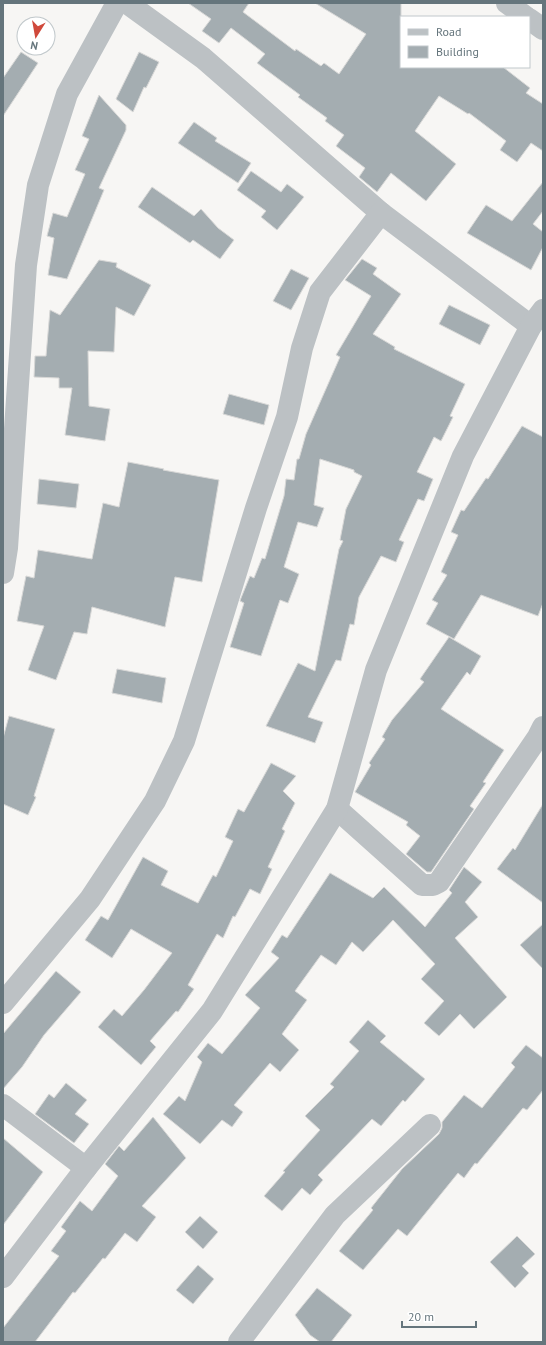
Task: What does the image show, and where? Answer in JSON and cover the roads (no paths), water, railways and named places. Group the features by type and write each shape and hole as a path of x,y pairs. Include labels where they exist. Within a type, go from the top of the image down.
{"street":[{"path":"3,573 7,548 26,265 38,185 67,94 117,3"},
{"path":"3,1277 86,1168 212,1011 337,809 376,670 463,456 537,318 382,213 203,58 128,3"},
{"path":"507,3 525,16"},
{"path":"530,20 543,29"},
{"path":"3,1004 90,899 155,801 184,741 256,508 287,417 302,348 320,292 382,213"},
{"path":"337,809 422,885 433,885 440,882 538,738 543,727"},
{"path":"3,1105 86,1168"},
{"path":"239,1342 335,1215 430,1125"}]}
